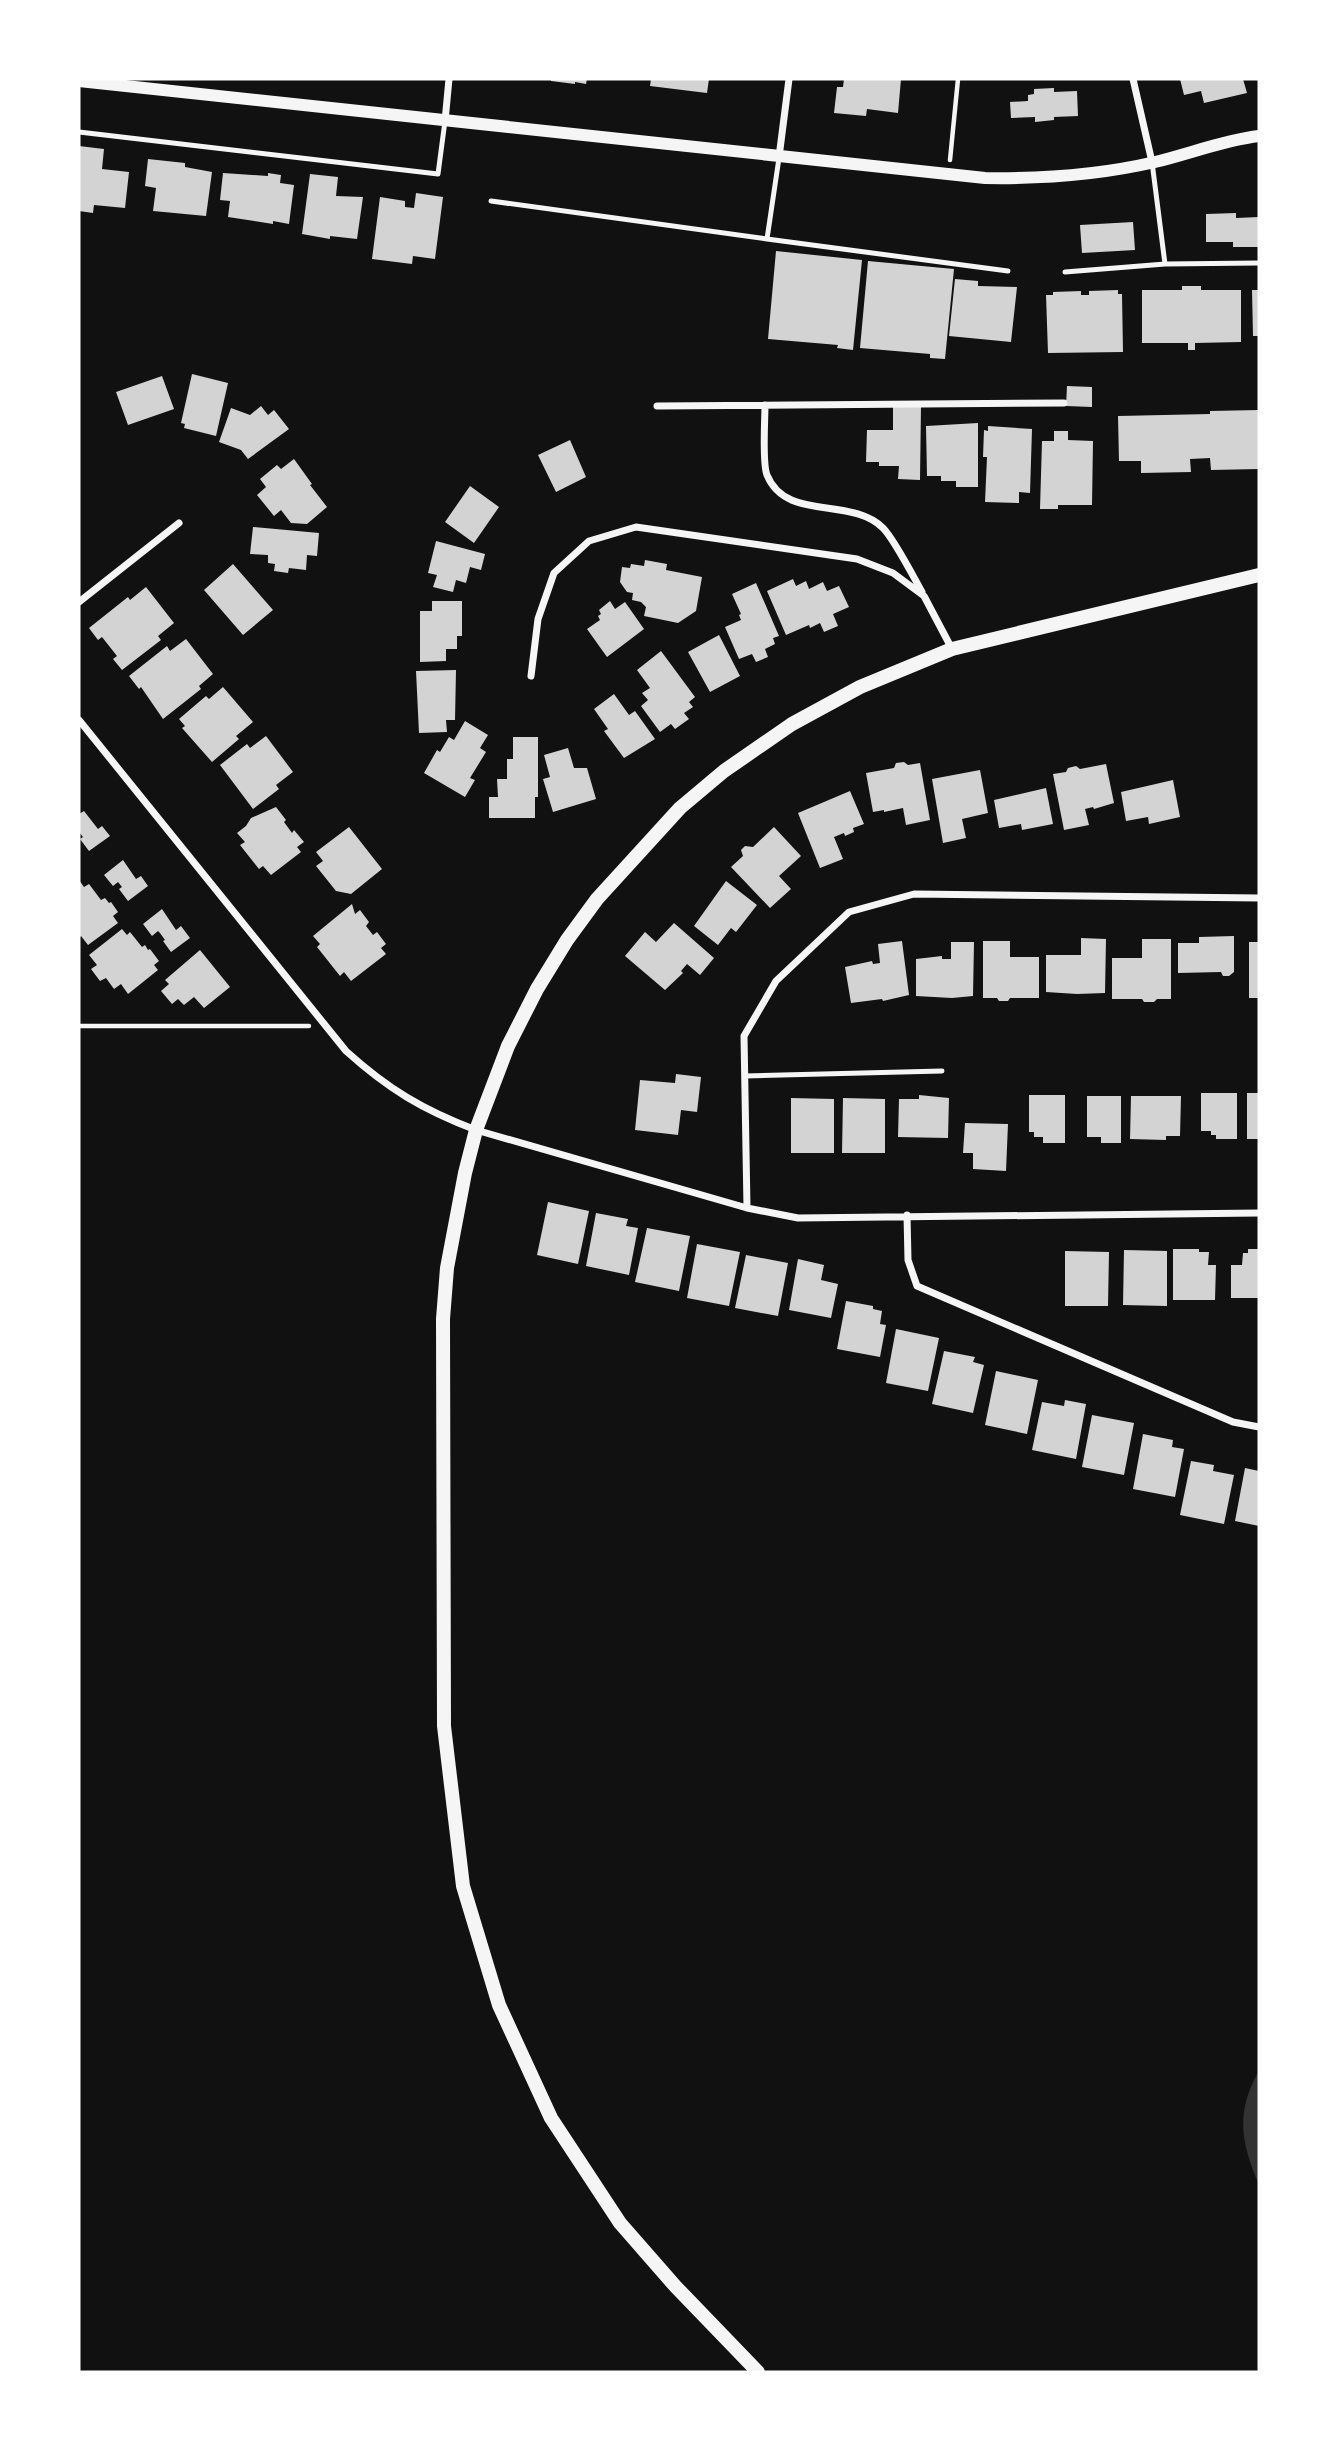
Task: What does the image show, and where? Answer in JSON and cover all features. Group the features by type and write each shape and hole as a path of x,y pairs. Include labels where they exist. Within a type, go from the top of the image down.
{"main road":[{"path":"758,2372 676,2287 621,2223 551,2118 499,2005 463,1886 444,1726 443,1319 455,1217 476,1130 508,1046 537,989 567,940 597,899 680,808 724,771 792,723 860,687 952,649 1259,575"}],"street":[{"path":"444,121 449,79"},
{"path":"779,158 789,79"},
{"path":"1133,79 1152,162"},
{"path":"79,81 985,178 1062,177 1152,162 1259,136"},
{"path":"657,406 1064,402"},
{"path":"765,405 766,474 779,492 795,503 839,508 861,514 883,528 952,649"},
{"path":"79,602 179,523"},
{"path":"531,676 538,619 554,573 589,541 636,527 856,559 893,573 924,596"},
{"path":"79,720 346,1051 375,1077 445,1119 747,1208 798,1218 1259,1213"},
{"path":"747,1208 744,1035 776,981 849,912 914,894 1259,898"},
{"path":"907,1215 908,1260 917,1286 1233,1422 1259,1427"}],"lane":[{"path":"79,132 438,174 444,121"},
{"path":"767,239 779,158"},
{"path":"1152,162 1165,264"},
{"path":"491,201 1008,271"},
{"path":"1065,272 1165,264 1259,263"},
{"path":"745,1076 942,1070"}],"path":[{"path":"949,175 958,79"},
{"path":"79,1026 324,1026"}],"shaded area":[{"path":"1259,2071 1259,2185 1248,2155 1243,2128 1246,2100"}],"building":[{"path":"551,79 587,79 586,84 575,84"},
{"path":"651,79 709,79 707,93 650,86"},
{"path":"844,79 901,79 898,113 867,109 866,116 834,113 837,87 843,87"},
{"path":"1180,79 1243,79 1247,93 1204,103 1201,91 1184,95"},
{"path":"1054,88 1054,92 1077,91 1078,116 1054,117 1054,120 1035,122 1035,117 1011,118 1010,102 1028,101 1028,95 1034,94 1034,89"},
{"path":"79,146 104,149 102,169 129,172 125,208 94,205 93,213 79,211"},
{"path":"148,159 185,163 185,167 212,172 206,216 153,211 156,188 145,186"},
{"path":"223,173 281,175 280,183 294,185 289,224 228,217 230,201 220,200"},
{"path":"310,174 338,177 336,196 363,197 357,239 330,236 330,239 302,234"},
{"path":"416,193 443,197 435,259 413,256 412,264 372,259 380,197 405,201 405,207 414,208"},
{"path":"1236,213 1236,218 1259,217 1259,247 1233,247 1233,242 1206,242 1206,214"},
{"path":"1133,222 1135,250 1082,253 1080,225"},
{"path":"776,251 862,260 853,350 837,348 838,345 768,339"},
{"path":"868,261 954,269 945,359 930,358 930,354 860,348"},
{"path":"955,279 978,281 978,286 1017,287 1011,342 949,336"},
{"path":"1182,286 1201,286 1201,290 1241,290 1241,342 1195,343 1195,350 1188,350 1188,343 1142,343 1142,290 1182,290"},
{"path":"1118,290 1118,294 1122,294 1123,352 1048,353 1046,295 1053,295 1053,292 1081,291 1081,295 1089,295 1089,291"},
{"path":"1252,290 1259,290 1259,336 1253,336"},
{"path":"192,374 228,383 216,436 184,428 185,424 181,423"},
{"path":"162,376 174,409 128,425 116,392"},
{"path":"1067,386 1092,387 1092,407 1066,406"},
{"path":"261,406 268,415 274,410 289,429 248,459 241,450 219,442 231,408 250,415"},
{"path":"893,406 921,406 920,480 898,479 899,466 879,466 879,462 866,462 867,430 893,430"},
{"path":"1259,410 1259,469 1211,470 1210,458 1190,459 1191,472 1141,473 1141,461 1119,461 1118,416"},
{"path":"978,423 978,487 956,487 956,481 941,481 941,476 927,476 926,426"},
{"path":"988,426 1032,429 1030,493 1019,492 1019,503 985,502 987,457 983,457 984,430 988,431"},
{"path":"1054,431 1068,431 1068,440 1093,441 1092,505 1058,505 1058,509 1040,509 1042,441 1054,441"},
{"path":"570,440 586,477 556,492 538,455"},
{"path":"294,459 327,507 307,524 291,523 281,510 274,516 257,495 266,487 260,479 277,465 281,469"},
{"path":"470,486 499,507 474,543 445,522"},
{"path":"253,527 319,533 317,556 307,555 306,570 289,568 288,573 274,571 275,564 268,563 268,555 250,554"},
{"path":"436,541 485,554 481,570 470,567 466,583 456,580 453,592 433,587 437,575 428,573"},
{"path":"645,560 667,564 666,570 702,577 696,611 678,623 644,616 646,607 641,602 632,600 633,593 627,592 620,582 622,567 630,568 631,564 644,566"},
{"path":"233,564 273,610 243,635 204,590"},
{"path":"793,579 796,586 806,581 809,589 823,582 827,591 839,586 849,607 833,614 838,626 824,632 820,623 786,635 767,591"},
{"path":"756,583 779,636 773,638 775,644 765,649 768,657 756,662 752,654 739,659 725,627 741,620 732,594"},
{"path":"146,587 174,623 158,636 161,640 122,670 113,659 117,656 102,637 98,640 89,628 128,597 130,600"},
{"path":"432,601 462,601 462,636 457,636 457,649 446,649 446,661 420,662 420,611 432,611"},
{"path":"610,601 615,609 625,602 644,629 607,657 587,629 600,620 599,610"},
{"path":"719,635 740,676 710,692 688,652"},
{"path":"186,639 213,674 199,686 201,689 163,719 141,687 139,689 129,676 167,646 170,651"},
{"path":"661,651 695,697 689,702 693,707 684,713 689,719 675,729 671,724 660,732 641,706 648,700 642,693 650,688 637,670"},
{"path":"456,670 455,720 446,720 447,732 419,733 416,671"},
{"path":"223,687 253,722 236,736 239,739 212,762 182,728 185,726 179,719 206,696 209,699"},
{"path":"614,694 629,715 635,711 655,739 624,758 604,731 608,729 594,709"},
{"path":"465,721 488,735 480,748 486,752 470,778 475,780 465,797 424,773 437,750 440,752 449,737 454,740"},
{"path":"266,736 293,772 276,785 279,789 253,809 220,765 247,744 250,748"},
{"path":"513,737 538,737 538,797 535,797 535,818 489,818 489,797 498,797 497,779 507,779 507,759 513,759"},
{"path":"568,748 574,768 587,768 596,799 553,812 543,779 550,777 544,755"},
{"path":"904,762 908,765 920,763 930,820 906,825 903,808 873,812 866,773 894,768 896,763"},
{"path":"1106,764 1114,803 1085,809 1089,825 1064,830 1053,774 1066,772 1068,768 1076,766 1080,769"},
{"path":"980,770 988,813 962,819 966,838 943,843 932,779"},
{"path":"1173,780 1180,817 1149,824 1148,817 1126,821 1121,792"},
{"path":"1046,788 1053,824 1022,830 1021,824 999,828 994,800"},
{"path":"850,791 864,824 853,828 854,832 845,836 844,833 834,837 843,859 820,868 798,813"},
{"path":"276,807 292,833 294,830 304,842 297,847 301,852 271,875 263,866 259,869 240,845 245,842 237,833 251,818"},
{"path":"84,811 98,829 102,826 110,836 89,851 80,839 83,837 79,832 79,814"},
{"path":"349,827 382,869 351,894 336,891 316,866 323,861 316,852"},
{"path":"774,827 801,856 779,876 791,889 770,908 731,867 743,856 741,850 745,846 753,847"},
{"path":"123,860 136,879 141,876 148,886 128,901 119,889 122,887 118,882 113,886 104,875"},
{"path":"79,880 84,887 89,884 101,900 105,898 111,902 118,912 113,916 118,923 88,945 81,936 79,938"},
{"path":"726,881 757,905 736,932 731,928 718,945 694,926"},
{"path":"352,904 355,914 360,910 369,922 366,926 373,935 377,932 386,944 381,948 386,954 351,981 344,972 340,976 317,947 320,944 313,936"},
{"path":"162,909 176,930 181,926 190,938 171,952 158,931 152,936 143,924"},
{"path":"674,923 714,958 700,975 687,964 681,971 683,973 665,990 625,956 645,932 656,942"},
{"path":"122,929 127,935 130,932 142,947 145,945 150,949 159,961 154,965 158,970 128,994 121,984 114,989 106,978 100,981 91,969 97,965 89,955"},
{"path":"1234,936 1234,972 1229,976 1223,976 1221,972 1178,973 1178,943 1199,943 1199,937"},
{"path":"1081,938 1106,939 1105,993 1046,992 1046,955 1081,955"},
{"path":"1142,939 1171,939 1171,999 1144,1002 1142,999 1112,999 1112,958 1142,958"},
{"path":"902,941 909,995 883,1001 851,1003 845,967 872,961 873,964 880,963 878,944"},
{"path":"983,941 1010,941 1010,957 1039,957 1039,998 1010,998 1008,1001 999,1001 997,998 983,998"},
{"path":"951,942 974,942 973,996 916,996 916,959 942,956 942,959 951,959"},
{"path":"1249,942 1259,942 1259,998 1249,998"},
{"path":"200,950 230,987 204,1008 194,997 184,1005 178,999 172,1004 161,991 169,984 165,980"},
{"path":"676,1074 701,1077 697,1112 681,1110 678,1135 635,1130 640,1080 675,1083"},
{"path":"1201,1093 1237,1093 1237,1139 1216,1139 1216,1135 1211,1135 1211,1131 1201,1131"},
{"path":"1247,1093 1259,1093 1259,1139 1247,1139"},
{"path":"919,1095 949,1098 948,1138 898,1137 899,1099 919,1099"},
{"path":"1029,1095 1065,1095 1065,1143 1043,1143 1043,1137 1034,1137 1034,1132 1029,1132"},
{"path":"1087,1096 1121,1096 1121,1143 1101,1143 1101,1137 1087,1137"},
{"path":"1131,1096 1181,1096 1180,1136 1166,1136 1166,1140 1130,1139"},
{"path":"791,1098 834,1099 834,1153 791,1153"},
{"path":"843,1098 885,1099 885,1153 842,1153"},
{"path":"965,1123 1008,1124 1006,1171 973,1169 973,1153 963,1153"},
{"path":"548,1202 589,1211 578,1264 537,1255"},
{"path":"596,1213 628,1219 626,1226 638,1228 629,1275 586,1266"},
{"path":"647,1228 690,1236 679,1291 635,1282"},
{"path":"697,1244 740,1252 729,1306 687,1298"},
{"path":"1173,1249 1199,1249 1199,1252 1209,1252 1208,1265 1216,1265 1215,1300 1173,1300"},
{"path":"1248,1249 1259,1249 1259,1298 1231,1298 1231,1265 1242,1265 1243,1253 1248,1253"},
{"path":"1124,1250 1167,1251 1167,1306 1123,1305"},
{"path":"1065,1251 1109,1252 1108,1306 1065,1306"},
{"path":"746,1255 788,1263 778,1316 735,1308"},
{"path":"798,1259 824,1265 821,1280 838,1284 831,1318 789,1310"},
{"path":"846,1301 873,1306 873,1309 882,1311 880,1324 886,1325 880,1357 837,1349"},
{"path":"896,1329 939,1338 928,1391 886,1383"},
{"path":"944,1351 975,1357 973,1362 984,1365 973,1413 932,1404"},
{"path":"996,1371 1038,1380 1027,1434 985,1425"},
{"path":"1065,1400 1086,1404 1076,1459 1032,1450 1042,1402 1064,1406"},
{"path":"1092,1415 1134,1423 1124,1475 1082,1467"},
{"path":"1143,1434 1173,1440 1172,1447 1184,1449 1175,1497 1133,1489"},
{"path":"1191,1461 1214,1465 1213,1471 1234,1475 1224,1524 1180,1515"},
{"path":"1245,1468 1259,1471 1259,1526 1235,1521"}]}
